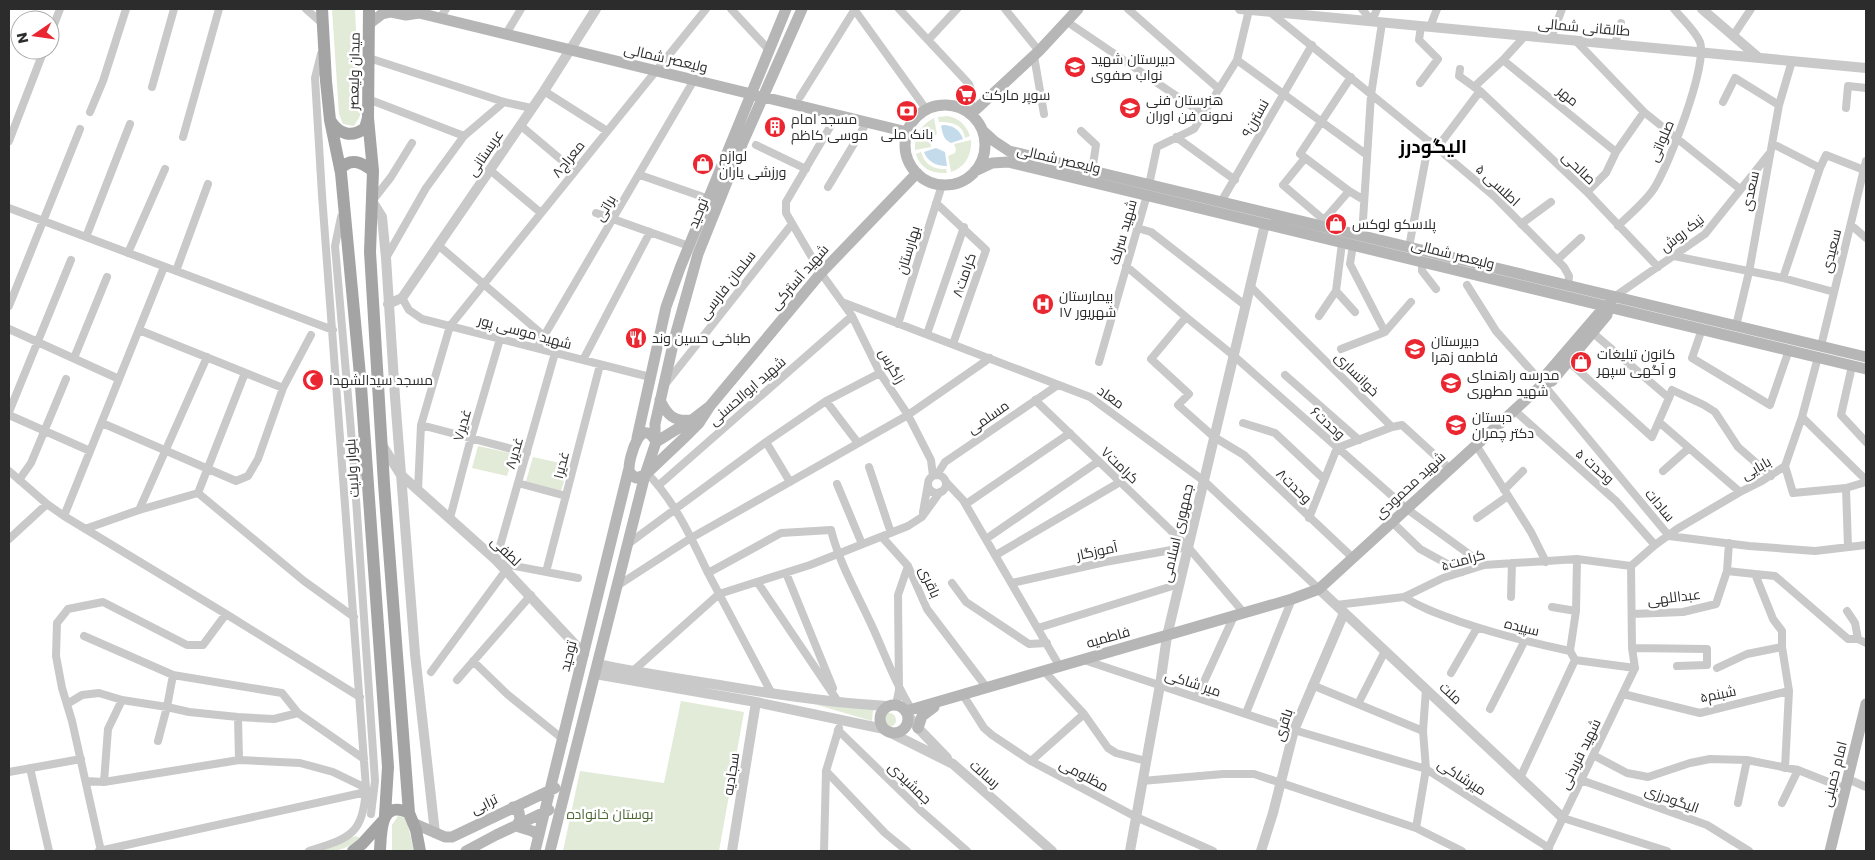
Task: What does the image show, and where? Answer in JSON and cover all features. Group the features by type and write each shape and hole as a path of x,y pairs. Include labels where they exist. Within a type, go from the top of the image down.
{"main road":[{"name":"میدان ولیعصر","path":"322,9 330,120 340,132 352,134 365,128 368,118 369,9"},
{"name":"توحید","path":"646,474 655,441 655,424 660,400 698,254 757,96 769,50 786,9"},
{"name":"توحید","path":"535,851 564,740 666,307 708,198 757,96 802,9"},
{"path":"971,114 1037,53 1078,9"},
{"name":"ولیعصر شمالی","path":"369,24 382,14 391,12 406,15 416,11 443,14 506,34 655,72 907,132"},
{"path":"937,105 961,108 971,114 982,130 985,149 982,161 975,172 960,182 942,185 928,181 917,173 910,164 906,154 905,143 911,123 926,109 937,105"},
{"path":"368,118 373,171 370,252 382,444 411,818 420,851"},
{"name":"بلوار ولایت","path":"330,120 340,169 344,204 365,440 388,767 380,851"},
{"name":"ولیعصر شمالی","path":"982,130 1009,151 1092,171 1148,190 1265,224 1422,262 1736,326 1819,352 1852,366 1866,369"},
{"path":"340,169 351,161 358,162 373,171"},
{"name":"ولیعصر شمالی","path":"975,172 992,163 1008,162 1148,190 1221,202 1320,223 1362,236 1568,286 1611,302 1702,329 1789,350 1866,357"},
{"name":"شهید آسترکی","path":"710,406 821,273 917,173"},
{"path":"675,280 690,282"},
{"name":"شهید محمودی","path":"1319,589 1543,384 1552,381 1607,316 1611,302"},
{"name":"شهید محمودی","path":"1543,384 1545,376 1600,312 1611,302"},
{"path":"660,400 672,418 681,421 693,419"},
{"path":"636,438 646,433 651,434 655,441 693,419 710,406"},
{"path":"629,468 633,476 640,477 646,474 699,423 710,406"},
{"path":"550,851 646,474"},
{"name":"فاطمیه","path":"902,709 946,700 1292,599 1319,589"},
{"path":"584,654 596,669"},
{"path":"918,728 922,716 928,709 946,700"},
{"name":"امام خمینی","path":"1830,851 1847,784 1863,732 1866,704"},
{"path":"883,709 902,709 907,722 904,729 897,733 886,731 881,725 880,717 883,709"},
{"name":"ترابی","path":"411,818 435,833 445,837 452,837 568,782"},
{"path":"466,851 496,834 545,811 562,807"},
{"path":"513,808 518,812 520,820 516,826"},
{"path":"353,851 362,844 390,811 402,810 411,818"},
{"path":"516,826 539,835"}],"street":[{"path":"90,112 103,81 126,9"},
{"path":"152,87 174,9"},
{"path":"183,138 219,9"},
{"path":"306,9 323,24"},
{"path":"506,34 521,9"},
{"name":"عربستانی","path":"402,298 544,91 596,9"},
{"name":"معراج۸","path":"450,326 706,9"},
{"path":"731,9 769,50"},
{"path":"800,97 855,9 926,109"},
{"path":"899,9 969,84 971,90 971,114"},
{"path":"929,39 957,9"},
{"path":"1005,9 1037,53 1044,114"},
{"path":"1128,9 1219,89"},
{"path":"1362,9 1377,22"},
{"path":"1362,236 1377,9"},
{"path":"1420,83 1438,59 1418,40 1437,9"},
{"path":"1551,38 1562,9"},
{"path":"1674,9 1699,41 1701,52"},
{"path":"1702,9 1759,58"},
{"path":"1733,36 1751,9"},
{"path":"1235,180 1176,137 1194,129 1237,60 1256,10"},
{"name":"طالقانی شمالی","path":"1256,10 1866,68"},
{"name":"اطلسی ۵","path":"1256,10 1312,45 1494,197 1567,272 1568,286"},
{"path":"1066,22 1203,114"},
{"path":"1615,44 1622,24"},
{"path":"1437,148 1477,89 1526,36"},
{"path":"1575,40 1644,112 1740,189"},
{"path":"309,851 335,843 354,832 363,812 366,790 315,78 324,45"},
{"name":"نسترن۹","path":"1221,202 1282,93 1312,45"},
{"name":"صلواتی","path":"1618,226 1653,190 1677,139 1693,92 1701,52"},
{"path":"369,58 504,102 532,108"},
{"path":"9,141 40,60"},
{"path":"1237,60 1368,155"},
{"name":"مهر","path":"1503,60 1616,152"},
{"name":"سعدی","path":"1736,326 1779,105 1792,61"},
{"name":"صالحی","path":"1460,69 1459,76 1477,89 1587,192 1658,267"},
{"path":"1351,77 1300,154 1364,200"},
{"path":"1723,102 1736,78 1779,105"},
{"name":"براتی","path":"537,348 694,80"},
{"path":"1846,108 1848,86 1866,88"},
{"path":"544,91 607,131"},
{"path":"368,99 464,136"},
{"path":"386,258 426,188 464,136 504,102"},
{"path":"1587,192 1606,173 1616,152 1644,112"},
{"name":"زاگرس","path":"838,115 786,202 786,213 821,273 852,316 880,373 908,415 931,460 935,475"},
{"path":"828,187 867,122"},
{"path":"86,237 130,124"},
{"path":"520,125 565,164"},
{"path":"9,306 80,129"},
{"path":"1081,131 1096,145 1092,171"},
{"name":"شهید سرلک","path":"1099,362 1138,228 1157,147 1176,137"},
{"path":"1409,247 1429,141"},
{"path":"412,143 391,177 372,201 382,216 415,654 435,833"},
{"path":"756,145 806,170"},
{"path":"1772,148 1820,168"},
{"name":"نیک روش","path":"1611,302 1705,234 1772,148"},
{"path":"1783,278 1826,155 1865,166"},
{"path":"1305,158 1284,185 1320,223 1349,191"},
{"name":"سعیدی","path":"1819,352 1865,166"},
{"path":"128,253 165,169"},
{"path":"490,170 541,213"},
{"path":"640,175 708,198"},
{"path":"176,271 208,184"},
{"name":"بهارستان","path":"898,324 942,185"},
{"name":"کرامت۸","path":"936,202 986,250 953,344"},
{"path":"1521,224 1551,202"},
{"path":"344,204 335,246 355,484 375,781 371,814"},
{"path":"9,208 333,330"},
{"path":"596,213 689,246"},
{"name":"سلمان فارسی","path":"664,385 792,224"},
{"name":"جمهوری اسلامی","path":"1130,851 1160,685 1166,636 1265,224"},
{"path":"1850,225 1866,238"},
{"path":"927,334 964,228"},
{"path":"1138,228 1150,232 1246,306"},
{"path":"583,360 650,232"},
{"path":"1557,260 1581,238"},
{"path":"1320,316 1336,291 1348,244"},
{"path":"1348,244 1350,264 1385,332"},
{"path":"438,245 544,336"},
{"path":"1674,256 1783,278 1834,292"},
{"path":"71,260 9,414 90,451"},
{"path":"1422,262 1422,271 1436,289"},
{"name":"وحدت۶","path":"1126,266 1186,318 1234,356 1407,509 1484,565"},
{"path":"64,516 164,267"},
{"path":"74,358 107,277"},
{"name":"سادات","path":"1467,285 1496,331 1543,384 1669,536 1815,551 1866,545"},
{"name":"خوانساری","path":"1250,286 1392,427 1402,425 1450,469"},
{"path":"1336,291 1355,312"},
{"path":"388,304 402,298"},
{"name":"شهید موسی پور","path":"402,298 409,310 422,319 650,377"},
{"name":"معاد","path":"842,302 1090,397 1204,480 1319,589"},
{"path":"1341,349 1385,332 1411,302"},
{"name":"شهید ابوالحسنی","path":"659,485 852,316"},
{"name":"وحدت۸","path":"1186,318 1151,359 1189,394 1178,405 1214,437 1244,455 1353,558"},
{"path":"418,490 421,425 450,326"},
{"path":"9,329 120,379"},
{"path":"1702,329 1692,358 1770,405 1789,350"},
{"path":"139,330 283,388"},
{"path":"1593,332 1669,398"},
{"path":"102,422 236,481 248,476 258,458 283,388 311,335"},
{"name":"غدیر۷","path":"450,518 500,339"},
{"name":"بابایی","path":"1631,566 1655,545 1785,466 1802,417 1819,352"},
{"name":"غدیر۸","path":"501,564 518,483 555,353"},
{"path":"139,510 206,358"},
{"path":"617,586 691,538 908,415 990,358"},
{"path":"1569,362 1652,437 1672,390 1704,405 1715,412 1738,447 1771,476"},
{"name":"غدیر۱","path":"546,572 600,364"},
{"path":"1852,366 1841,415 1866,442"},
{"path":"198,493 245,373"},
{"path":"628,544 674,508 826,401 880,373"},
{"path":"1285,375 1359,440"},
{"path":"19,480 31,463 66,379"},
{"name":"مسلمی","path":"935,475 945,462 1058,384"},
{"name":"کرامت۷","path":"1036,400 1188,547 1239,614"},
{"path":"826,401 858,443"},
{"name":"وحدت ۵","path":"1514,410 1616,501 1655,545"},
{"path":"1785,466 1793,493 1846,488 1866,481 1802,417"},
{"path":"1659,422 1740,492"},
{"path":"1244,423 1275,433 1324,479"},
{"path":"421,425 527,453"},
{"path":"1309,518 1337,448 1392,427"},
{"path":"965,502 1070,433"},
{"path":"355,484 365,440"},
{"path":"766,442 790,482"},
{"path":"382,444 401,475"},
{"path":"1476,445 1531,532 1546,562"},
{"path":"1663,472 1688,448"},
{"path":"986,538 1099,461"},
{"path":"869,467 891,533"},
{"path":"1477,518 1506,493 1523,470"},
{"path":"9,471 64,516 360,697"},
{"path":"646,474 659,485 674,508 772,694"},
{"name":"لطفی","path":"401,475 501,564 584,654"},
{"path":"922,517 930,479 935,475 943,477 965,502 1060,667"},
{"path":"633,671 719,594 786,573 908,526 922,517 942,491 946,482"},
{"path":"996,556 1120,482"},
{"path":"518,483 566,496"},
{"path":"837,484 862,544"},
{"path":"928,484 932,491 942,491 965,502"},
{"path":"1846,488 1848,547"},
{"path":"198,493 304,581 354,617"},
{"path":"86,530 139,510 198,493"},
{"path":"9,539 47,504"},
{"path":"1392,522 1420,549 1462,572"},
{"path":"708,572 781,532 831,530 837,554 873,627 899,690 902,709"},
{"name":"باقری","path":"882,537 908,566 927,609 987,688"},
{"name":"عبداللهی","path":"1632,614 1683,612 1716,604 1727,572 1729,543"},
{"name":"آموزگار","path":"1012,583 1105,562 1188,547"},
{"path":"1575,660 1570,650 1576,611 1578,560"},
{"name":"کرامت۵","path":"1336,605 1404,597 1443,578 1484,565 1578,560 1631,566"},
{"path":"1511,596 1512,563"},
{"path":"431,672 501,564 578,578"},
{"path":"908,566 898,595 899,690 902,709 953,764"},
{"path":"1575,660 1635,668 1632,648 1631,566"},
{"path":"1727,572 1775,576 1848,639 1858,639 1866,643"},
{"path":"786,573 839,703"},
{"path":"1755,574 1773,619 1782,631 1782,647 1789,691 1785,768"},
{"path":"758,583 839,703"},
{"path":"952,583 966,602 1029,644 1047,643"},
{"path":"1038,628 1179,584"},
{"name":"ملت","path":"1319,589 1563,818"},
{"path":"457,680 531,595"},
{"name":"سپیده","path":"1404,597 1420,607 1477,628 1524,642 1570,650"},
{"path":"1246,713 1292,599"},
{"path":"226,614 203,645 187,646 103,602 68,609 57,623 56,656 86,781 100,851 366,790"},
{"path":"1552,606 1576,611"},
{"path":"1847,611 1855,623 1858,639"},
{"name":"باقری","path":"1261,851 1294,730 1344,613"},
{"path":"1197,697 1239,614"},
{"path":"1451,673 1477,628"},
{"path":"84,636 173,675 282,693 298,713 364,759"},
{"path":"1490,709 1524,642"},
{"path":"1717,668 1747,654 1782,647"},
{"path":"1632,648 1707,649 1707,665 1677,666"},
{"path":"1358,704 1386,651"},
{"name":"میر شاکی","path":"1084,660 1294,730"},
{"path":"1520,778 1575,660"},
{"path":"473,661 507,694 564,740"},
{"path":"367,668 381,666"},
{"name":"شهید فریدنی","path":"1548,850 1635,668"},
{"path":"596,669 633,671 772,694 902,709"},
{"name":"رسالت","path":"596,669 756,702 839,725 886,731 953,764 1052,851"},
{"path":"1044,671 1084,714 1108,748 1116,753 1146,760"},
{"path":"158,742 173,675"},
{"path":"1312,685 1423,731"},
{"path":"1416,828 1426,769 1423,731 1426,689"},
{"name":"شبنم۵","path":"1622,694 1700,713 1789,691"},
{"path":"67,704 82,695 99,694 190,712 238,717 274,720 298,713"},
{"name":"مظلومی","path":"963,695 984,728 1031,761 1136,817 1213,851"},
{"path":"104,782 108,729 122,700"},
{"name":"سجادیه","path":"732,851 756,702"},
{"path":"1031,761 1084,714"},
{"path":"238,717 239,760"},
{"path":"824,851 826,771 839,725"},
{"name":"جمشیدی","path":"839,725 919,809 968,851"},
{"name":"میرشاکی","path":"1294,730 1426,769 1548,850"},
{"path":"1593,755 1627,773 1648,777 1690,763 1747,760 1798,770 1847,784 1866,787"},
{"path":"9,772 81,759"},
{"path":"86,781 104,782 239,760 300,764 333,772 366,790"},
{"path":"1738,803 1747,760"},
{"path":"30,768 49,851"},
{"path":"1782,803 1798,770"},
{"path":"826,771 885,833 907,851"},
{"path":"1142,782 1223,774 1254,774 1416,828 1462,851"},
{"name":"الیگودرزی","path":"1581,780 1707,825 1749,851"},
{"path":"363,812 384,818"},
{"path":"1563,818 1668,851"}],"green space":[{"path":"332,9 355,9 360,116 354,126 343,124 339,114"},
{"path":"948,116 962,123 970,136 965,138 962,130 956,125 939,122 938,117"},
{"path":"934,118 937,134 930,138 931,147 915,150 919,131"},
{"path":"971,140 967,159 961,167 951,172 948,156 955,153 954,144"},
{"path":"921,152 931,166 938,169 946,169 947,173 937,173 924,167 916,154"},
{"path":"478,446 514,454 507,476 472,468"},
{"path":"533,457 569,465 561,491 526,481"},
{"name":"بوستان خانواده","path":"681,701 744,712 719,851 563,851 580,771 664,783"},
{"path":"814,704 873,710 872,721"},
{"path":"886,713 892,713 896,720 892,727 886,727 882,723 882,717"},
{"path":"398,816 406,818 414,851 392,851 392,825"},
{"path":"356,836 360,838 344,848 333,851 314,851"}],"water":[{"path":"941,126 956,129 963,139 951,143 948,141 943,134"},
{"path":"936,148 945,152 947,166 933,163 924,152"}],"place":[{"name":"دبیرستان شهید نواب صفوی","path":"1075,67"},
{"name":"سوپر مارکت","path":"966,95"},
{"name":"هنرستان فنی نمونه فن اوران","path":"1130,108"},
{"name":"بانک ملی","path":"907,111"},
{"name":"مسجد امام موسی کاظم","path":"775,127"},
{"name":"لوازم ورزشی یاران","path":"703,164"},
{"name":"پلاسکو لوکس","path":"1336,224"},
{"name":"بیمارستان ۱۷ شهریور","path":"1043,304"},
{"name":"طباخی حسین وند","path":"636,338"},
{"name":"دبیرستان فاطمه زهرا","path":"1415,349"},
{"name":"کانون تبلیغات و آگهی سپهر","path":"1581,362"},
{"name":"مسجد سیدالشهدا","path":"313,380"},
{"name":"مدرسه راهنمای شهید مطهری","path":"1451,383"},
{"name":"دبستان دکتر چمران","path":"1456,425"}],"district":[{"name":"الیگودرز","path":"1433,146"}]}
